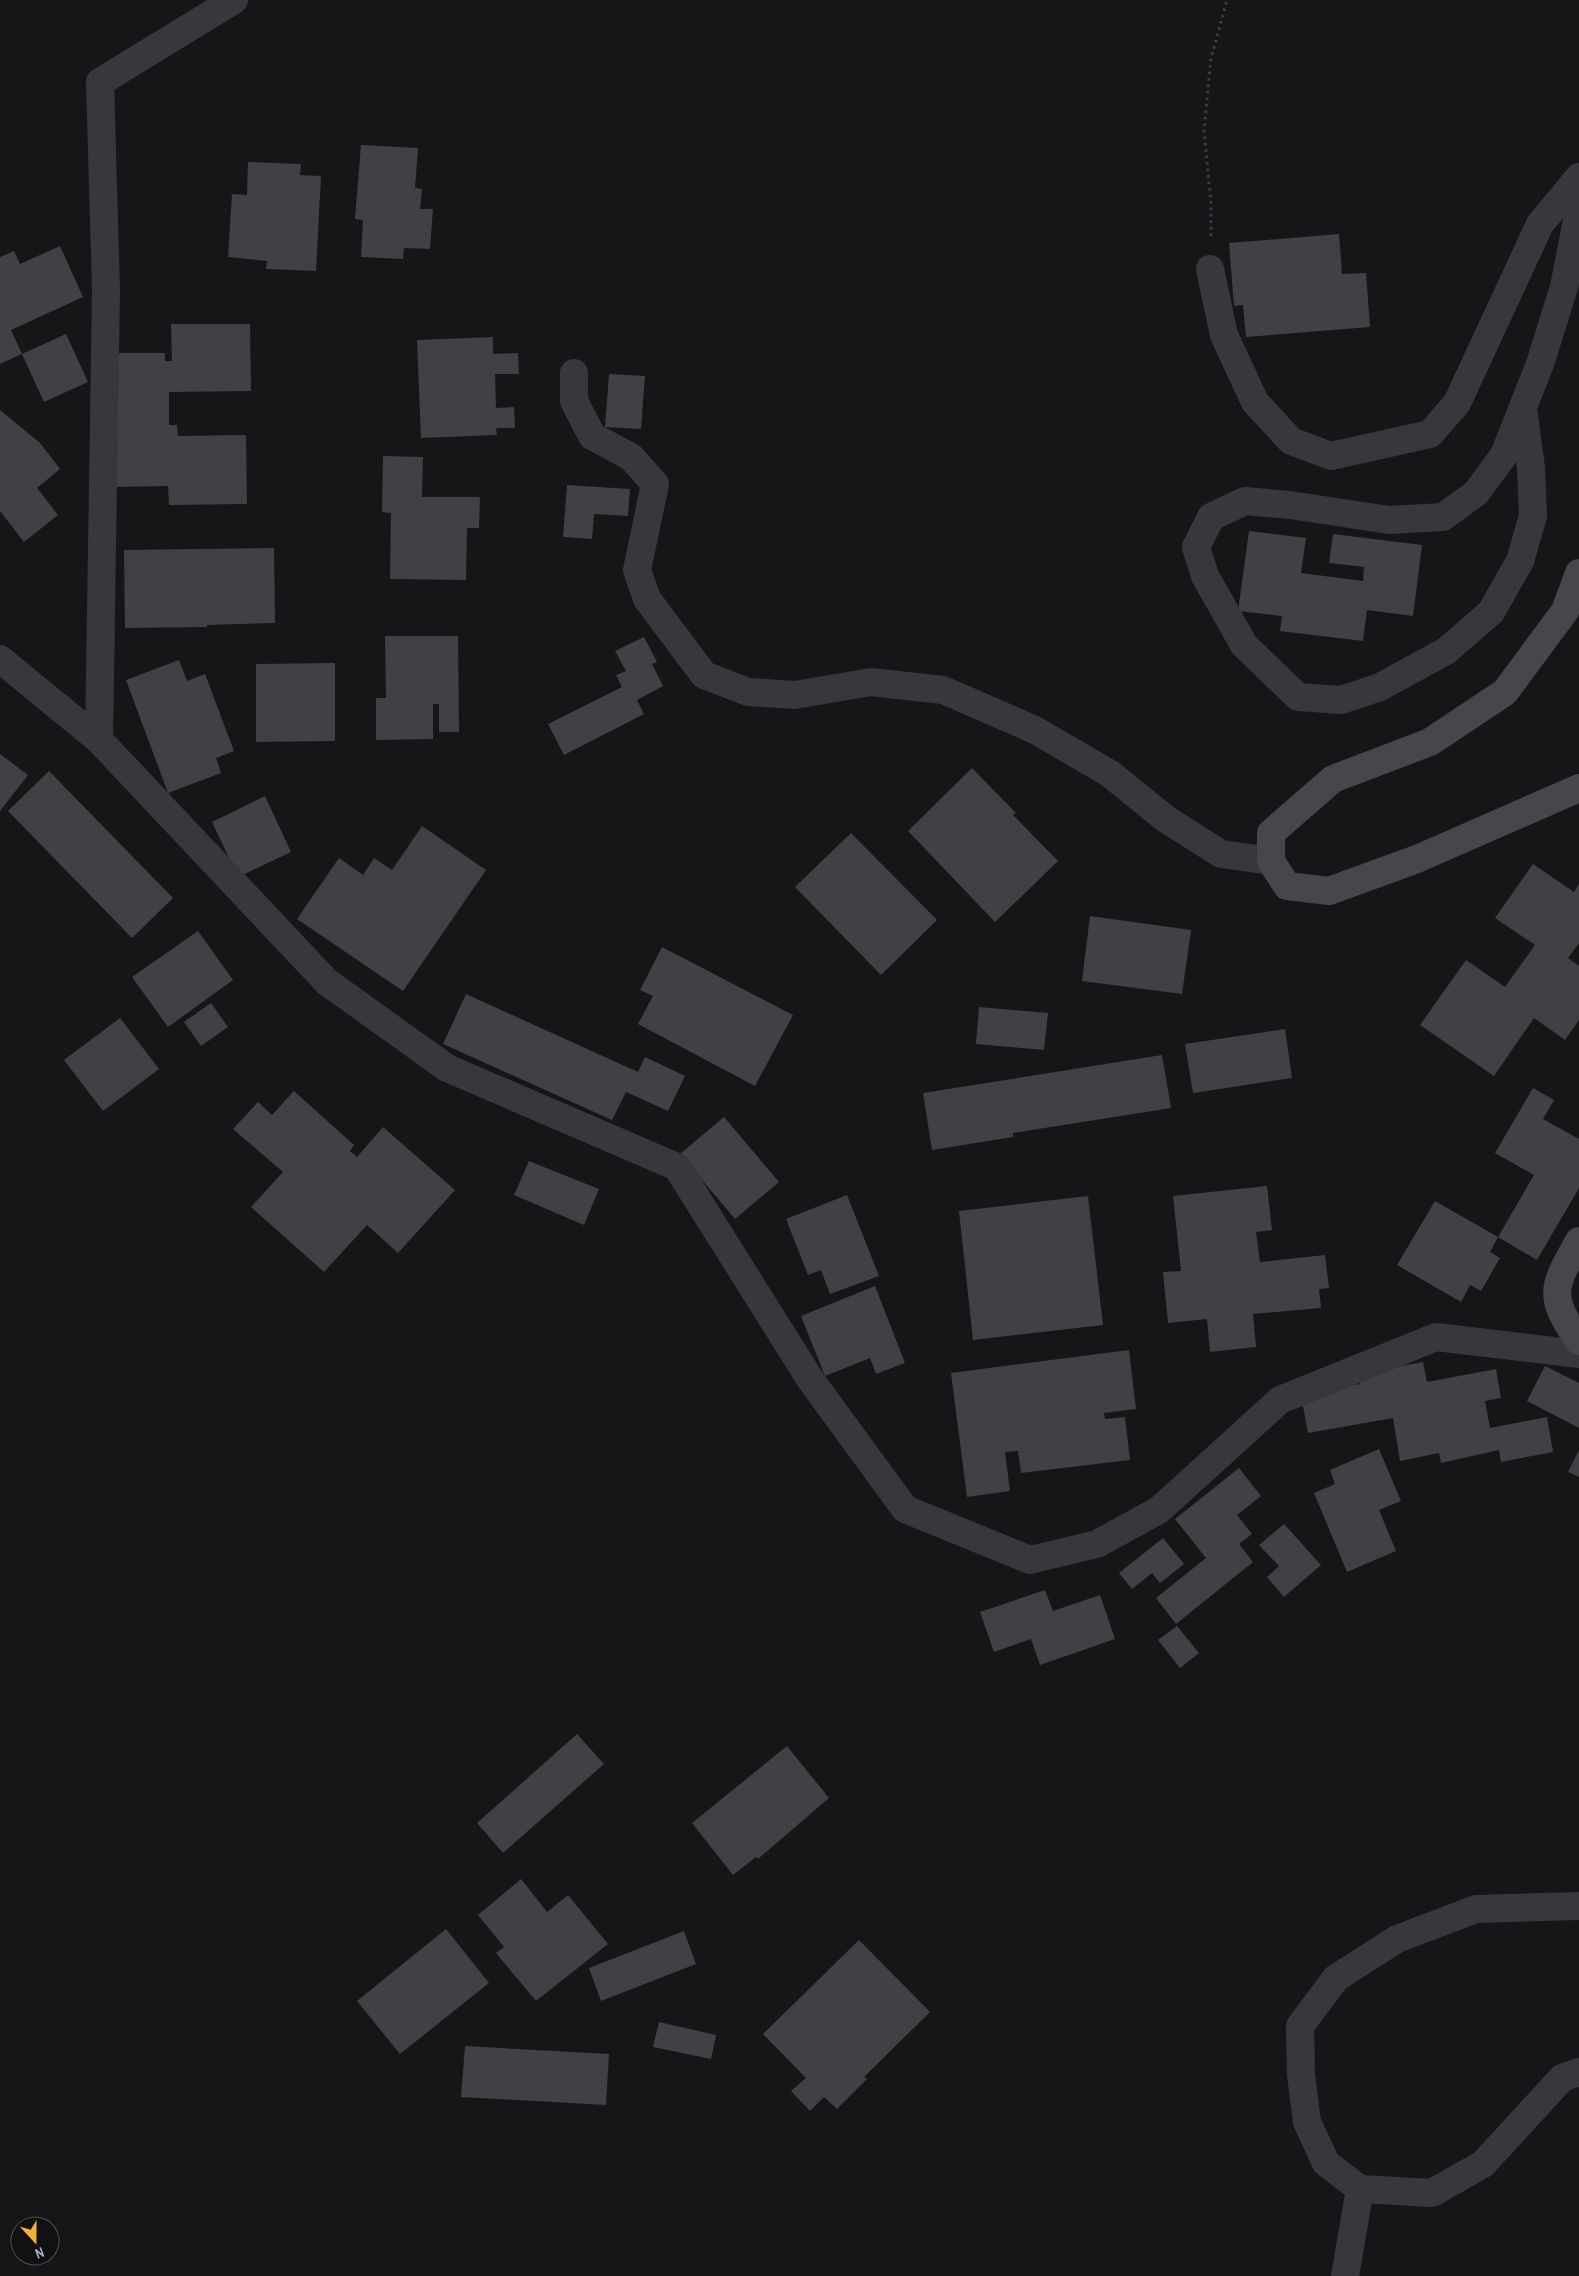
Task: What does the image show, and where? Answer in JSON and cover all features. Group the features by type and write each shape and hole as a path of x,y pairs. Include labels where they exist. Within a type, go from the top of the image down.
{"street":[{"path":"100,740 106,290 100,82 234,0"},
{"path":"1210,269 1224,335 1255,402 1291,441 1332,456 1430,434 1456,403 1540,224 1579,177"},
{"path":"1523,408 1531,468 1533,516 1520,561 1491,612 1446,651 1380,687 1341,700 1298,696 1244,645 1205,576 1196,548 1211,518 1245,501 1290,505 1388,520 1443,517 1476,493 1504,456 1540,364 1564,287 1579,210"},
{"path":"574,373 574,402 592,436 631,457 655,484 637,570 647,599 704,675 748,692 795,695 871,682 943,690 1036,730 1109,773 1166,819 1221,854 1271,861"},
{"path":"1579,573 1565,611 1505,692 1430,742 1333,779 1272,833 1271,861 1286,886 1328,890 1417,859 1579,788"},
{"path":"0,659 100,740 327,982 447,1068 677,1167 810,1379 905,1509 1030,1560 1097,1544 1159,1510 1280,1400 1436,1337 1579,1354"},
{"path":"1579,1241 1560,1276 1556,1297 1566,1322 1579,1341"},
{"path":"1579,1906 1476,1909 1397,1938 1336,1978 1300,2026 1301,2075 1307,2122 1326,2163 1360,2189 1432,2193 1483,2164 1562,2078 1579,2072"},
{"path":"1345,2276 1360,2189"}],"path":[{"path":"1210,269 1211,203 1204,131 1211,58 1227,0"}],"building":[{"path":"361,145 418,148 415,188 422,189 420,209 433,209 430,249 404,248 403,259 361,257 363,220 355,219"},
{"path":"248,162 301,164 300,175 321,176 316,271 266,269 267,261 228,257 232,194 247,195"},
{"path":"1339,234 1342,274 1366,273 1370,327 1246,337 1243,305 1234,306 1229,243"},
{"path":"60,246 83,297 11,330 22,354 0,364 0,257 14,251 20,264"},
{"path":"171,324 250,324 251,391 169,392 169,425 177,425 178,436 246,435 247,504 169,505 168,486 109,487 110,415 118,415 117,353 165,353 165,361 172,361"},
{"path":"66,334 88,382 44,402 22,354"},
{"path":"493,337 493,354 518,353 519,374 495,374 496,408 514,407 515,428 496,428 497,435 421,438 417,340"},
{"path":"609,374 645,376 641,429 605,427"},
{"path":"0,410 40,443 60,469 37,488 58,515 24,542 0,511"},
{"path":"383,456 423,457 422,497 480,497 479,528 467,528 466,580 390,579 391,513 382,512"},
{"path":"567,485 630,489 628,516 594,514 592,539 563,537"},
{"path":"1249,531 1306,538 1301,573 1363,581 1364,567 1329,563 1333,534 1422,545 1413,616 1367,610 1363,641 1280,631 1282,616 1238,611"},
{"path":"274,548 275,623 207,625 207,627 125,628 124,550"},
{"path":"385,636 458,636 459,732 439,732 439,704 433,704 433,739 376,740 376,698 386,698"},
{"path":"644,637 657,662 652,664 663,686 637,700 644,714 564,755 548,724 622,687 616,675 626,671 615,651"},
{"path":"179,660 187,681 205,674 234,751 216,758 221,773 168,793 126,680"},
{"path":"335,663 335,741 256,742 256,664"},
{"path":"0,754 28,775 0,811"},
{"path":"972,768 1016,813 1013,815 1058,861 995,922 908,831"},
{"path":"49,771 173,898 132,938 8,811"},
{"path":"265,796 291,852 238,877 212,822"},
{"path":"422,826 486,870 403,991 297,919 339,858 363,875 374,858 392,870"},
{"path":"851,833 937,920 881,975 795,887"},
{"path":"1533,864 1574,892 1579,884 1579,943 1568,958 1579,966 1579,1020 1565,1040 1534,1018 1494,1076 1420,1025 1466,960 1505,987 1535,945 1495,918"},
{"path":"1090,916 1191,930 1182,994 1082,981"},
{"path":"198,931 233,980 168,1027 132,977"},
{"path":"662,947 793,1015 755,1086 638,1024 653,996 640,990"},
{"path":"466,994 638,1072 645,1057 685,1076 668,1111 626,1092 612,1120 443,1044"},
{"path":"211,1003 228,1027 201,1046 184,1022"},
{"path":"979,1007 1048,1013 1044,1050 976,1044"},
{"path":"120,1018 159,1069 103,1111 64,1060"},
{"path":"1285,1029 1292,1078 1193,1093 1185,1044"},
{"path":"1162,1055 1171,1108 1013,1133 1013,1137 932,1150 923,1093"},
{"path":"1533,1088 1554,1100 1543,1119 1579,1139 1579,1188 1537,1260 1498,1237 1534,1175 1495,1153"},
{"path":"294,1091 354,1145 350,1151 357,1157 383,1127 455,1190 398,1253 367,1225 324,1272 251,1207 283,1172 233,1129 258,1102 272,1115"},
{"path":"724,1117 779,1182 735,1219 680,1154"},
{"path":"529,1161 599,1189 584,1225 514,1195"},
{"path":"1267,1186 1272,1230 1256,1232 1260,1262 1325,1255 1329,1288 1319,1289 1321,1308 1253,1314 1256,1347 1210,1352 1207,1319 1168,1323 1163,1272 1181,1271 1173,1196"},
{"path":"847,1195 879,1276 830,1294 821,1270 808,1275 786,1219"},
{"path":"1088,1196 1103,1325 973,1340 959,1211"},
{"path":"1435,1201 1498,1237 1490,1252 1500,1258 1481,1291 1470,1285 1461,1302 1397,1265"},
{"path":"875,1286 905,1363 876,1374 870,1358 825,1376 801,1316"},
{"path":"1129,1350 1136,1409 1104,1413 1105,1419 1125,1417 1130,1460 1021,1473 1018,1451 1005,1452 1010,1491 967,1497 951,1373"},
{"path":"1423,1362 1427,1382 1496,1369 1501,1398 1485,1401 1490,1428 1547,1417 1553,1452 1501,1462 1499,1450 1441,1463 1439,1453 1400,1461 1393,1418 1308,1433 1301,1395 1360,1384 1358,1374"},
{"path":"1545,1366 1579,1383 1579,1428 1527,1401"},
{"path":"1379,1449 1401,1501 1379,1510 1396,1551 1347,1572 1314,1493 1335,1484 1330,1470"},
{"path":"1579,1450 1579,1477 1568,1472"},
{"path":"1239,1468 1261,1496 1237,1515 1252,1534 1239,1544 1253,1562 1176,1624 1156,1598 1206,1558 1175,1519"},
{"path":"1284,1524 1321,1565 1284,1597 1267,1577 1279,1566 1259,1545"},
{"path":"1163,1538 1184,1564 1160,1583 1152,1573 1132,1589 1119,1573"},
{"path":"1045,1590 1053,1611 1100,1595 1115,1639 1040,1665 1031,1639 994,1652 980,1612"},
{"path":"1177,1626 1199,1653 1180,1668 1158,1640"},
{"path":"577,1734 604,1764 503,1853 477,1823"},
{"path":"787,1746 829,1798 758,1859 756,1857 733,1875 692,1823"},
{"path":"521,1879 547,1912 568,1895 608,1944 536,2001 496,1953 504,1947 478,1915"},
{"path":"446,1929 489,1983 400,2054 357,2001"},
{"path":"684,1931 696,1964 601,2001 589,1968"},
{"path":"859,1940 930,2012 864,2077 867,2079 837,2109 824,2097 810,2111 791,2091 806,2078 763,2034"},
{"path":"659,2022 716,2035 711,2059 653,2047"},
{"path":"465,2046 609,2054 606,2105 461,2097"}]}
